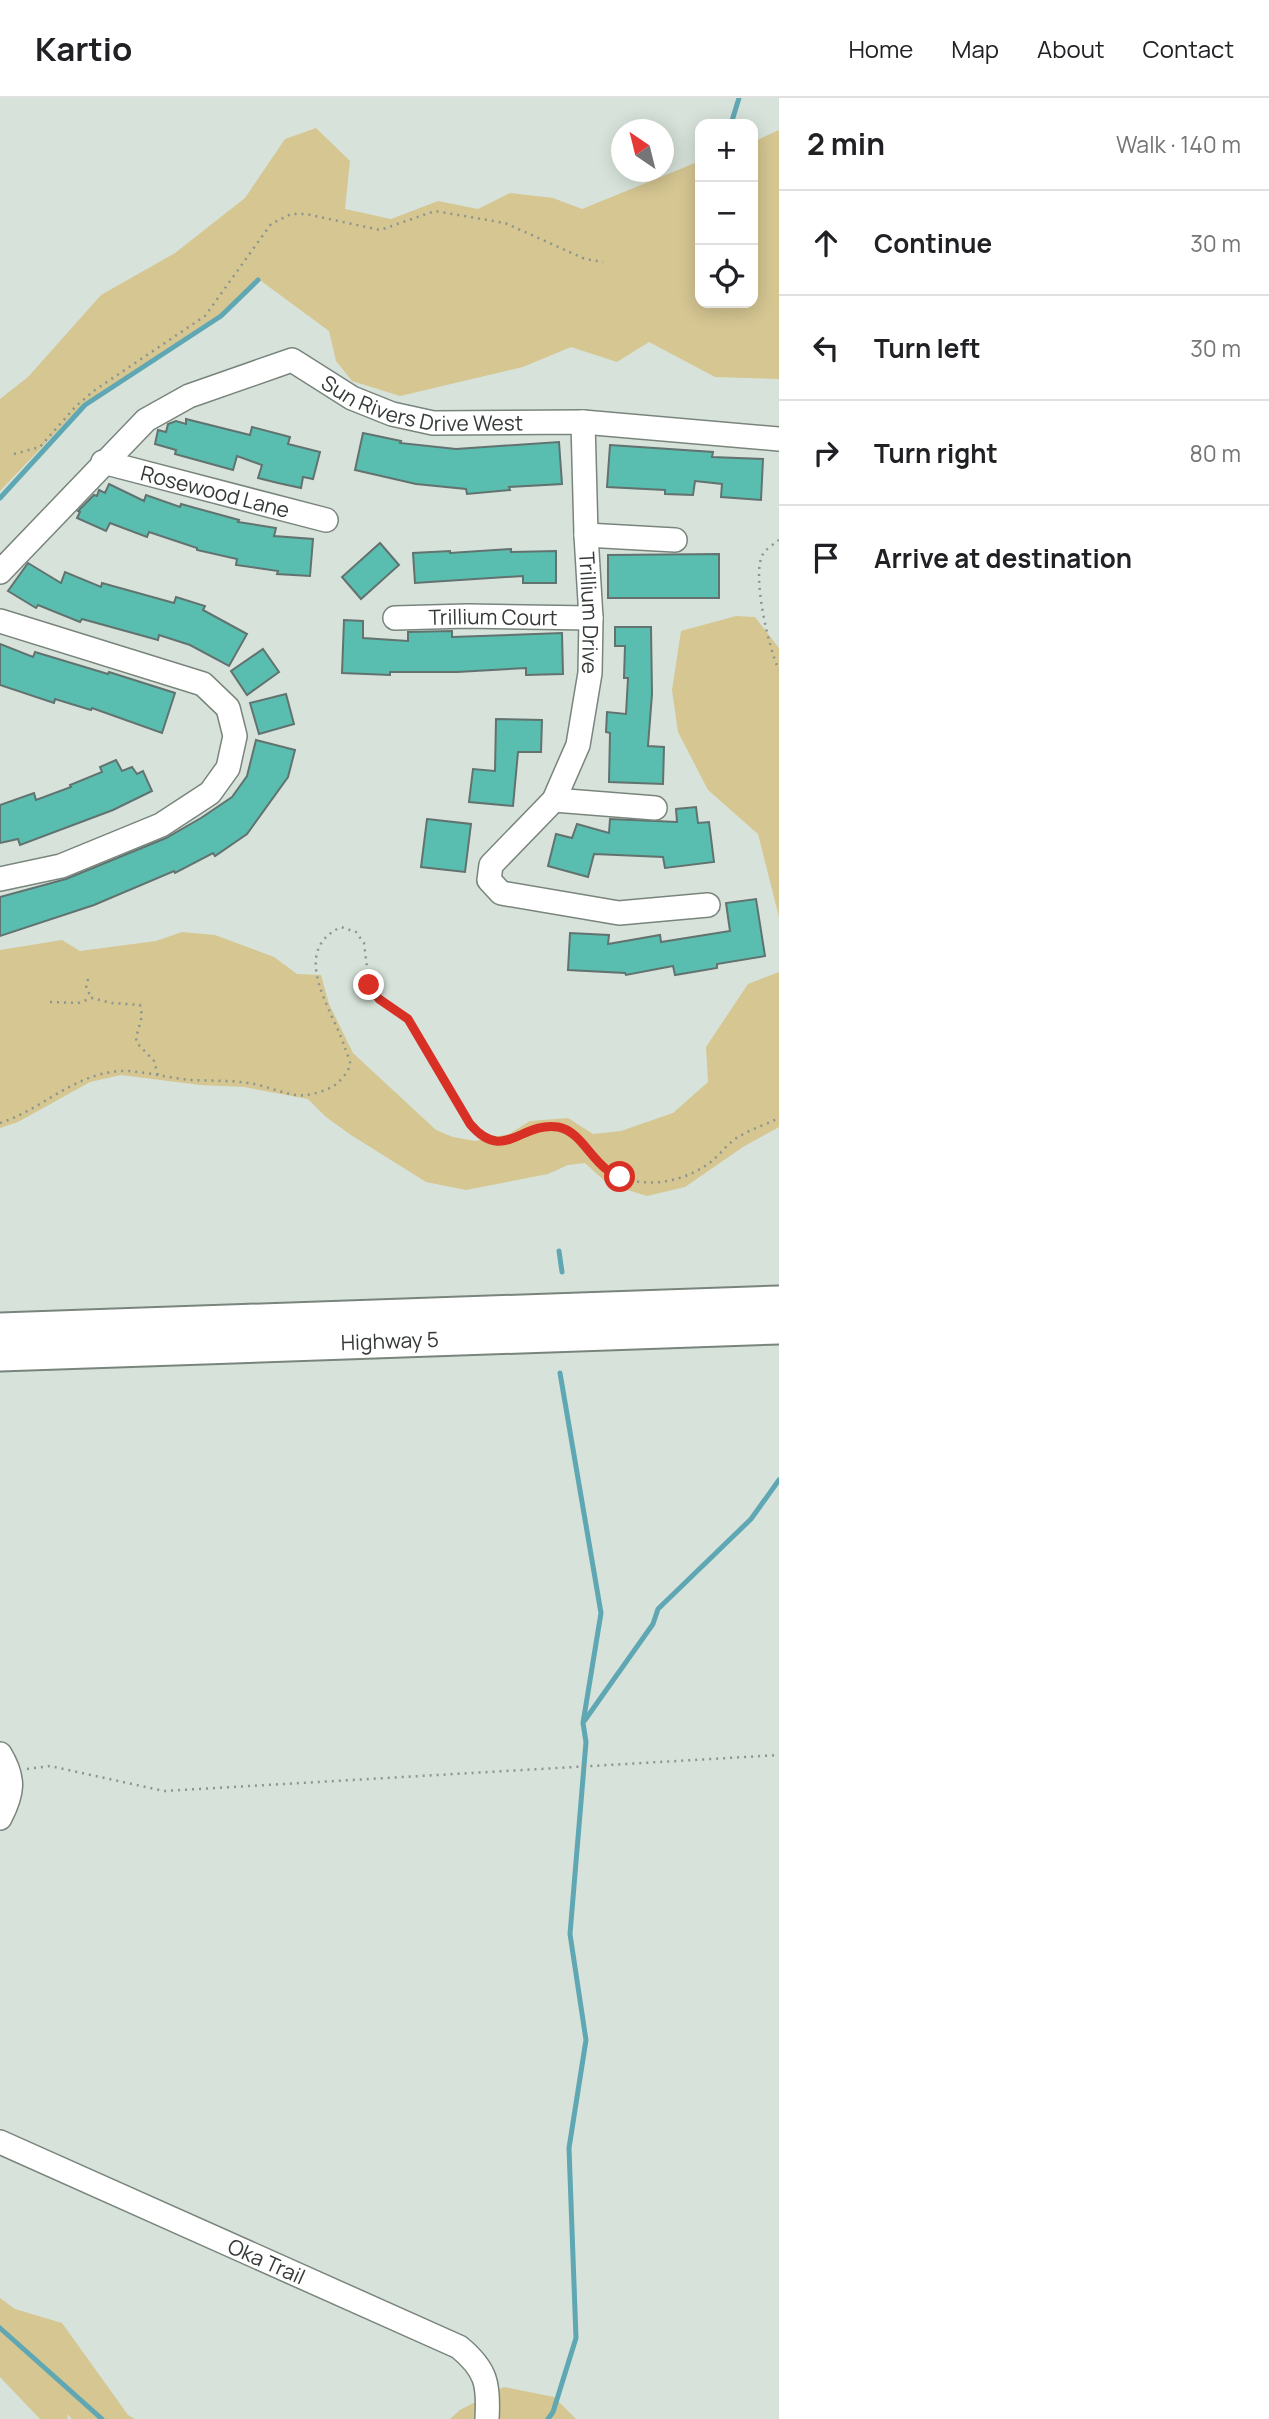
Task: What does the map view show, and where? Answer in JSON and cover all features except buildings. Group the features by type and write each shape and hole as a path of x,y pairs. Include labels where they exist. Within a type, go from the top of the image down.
{"highway":[{"name":"Highway 5","path":"0,1330 779,1303"},
{"name":"Highway 5","path":"0,1354 779,1327"}],"street":[{"name":"Sun Rivers Drive West","path":"103,462 146,420 189,396 292,360 352,398 402,417 433,423 583,422 779,439"},
{"name":"Trillium Drive","path":"583,422 591,618 590,673 578,745 554,800 491,865 489,880 501,893 619,913 708,905"},
{"name":"Rosewood Lane","path":"103,462 326,520"},
{"path":"0,572 103,462"},
{"path":"586,535 675,540"},
{"name":"Trillium Court","path":"395,618 591,618"},
{"path":"0,621 203,684 228,708 235,736 228,768 210,793 161,825 61,866 0,879"},
{"path":"554,800 655,808"},
{"path":"0,1818 10,1799 5,1763"},
{"name":"Oka Trail","path":"0,2142 459,2347 471,2358 486,2381 487,2419"}],"path":[{"path":"14,454 40,447 76,406 95,390 205,316 271,225 291,214 306,214 380,230 435,211 505,223 585,259 603,261"},
{"path":"779,540 763,553 758,572 771,652 779,670"},
{"path":"0,1123 15,1118 61,1090 102,1073 127,1071 250,1083 304,1096 336,1084 346,1074 350,1063 342,1039 326,1007 316,974 316,962 317,949 328,933 341,927 356,932 364,943 369,985 379,999 408,1019 470,1124 482,1138 499,1141 515,1138 538,1128 559,1127 574,1135 606,1169 620,1177 640,1183 660,1182 695,1173 714,1160 735,1139 779,1118"},
{"path":"88,979 86,988 92,998"},
{"path":"50,1002 78,1003 92,998 140,1005 142,1016 137,1043 154,1061 158,1076"},
{"path":"5,1763 50,1766 164,1791 779,1755"}],"shaded area":[{"path":"316,128 350,161 345,209 391,219 438,201 478,209 510,193 553,198 582,209 648,182 674,182 674,172 695,163 695,308 758,308 758,140 779,130 779,379 715,377 649,342 617,362 571,347 523,367 400,396 352,381 336,361 329,331 257,278 220,314 83,404 0,491 0,399 28,377 101,295 175,253 245,198 285,139"},
{"path":"736,616 755,617 779,648 779,917 758,834 708,790 678,732 672,690 681,631"},
{"path":"182,932 215,935 274,957 297,974 321,975 329,1004 353,1053 436,1130 453,1137 475,1141 509,1134 530,1121 568,1118 593,1134 621,1131 673,1113 708,1082 706,1047 748,984 779,972 779,1127 743,1147 685,1187 647,1196 608,1184 585,1163 568,1165 548,1174 466,1190 426,1182 351,1135 326,1117 308,1099 244,1087 200,1085 121,1075 90,1082 18,1122 0,1128 0,950 62,940 80,951 156,941"},
{"path":"0,2298 15,2309 62,2323 128,2415 135,2419 72,2419 67,2414 68,2419 40,2419 0,2377"},
{"path":"504,2387 554,2397 576,2419 450,2419 460,2410"}],"waterway":[{"path":"733,119 739,98"},
{"path":"0,498 85,405 221,316 258,280"},
{"path":"559,1251 562,1272"},
{"path":"548,2419 553,2412 576,2338 569,2148 586,2040 570,1934 586,1742 583,1723 601,1613 560,1373"},
{"path":"585,1720 653,1624 658,1609 751,1519 779,1480"},
{"path":"0,2328 102,2419"}],"route":[{"path":"369,985 379,999 408,1019 470,1124 482,1138 499,1141 515,1138 538,1128 559,1127 574,1135 606,1169 620,1177"}]}
